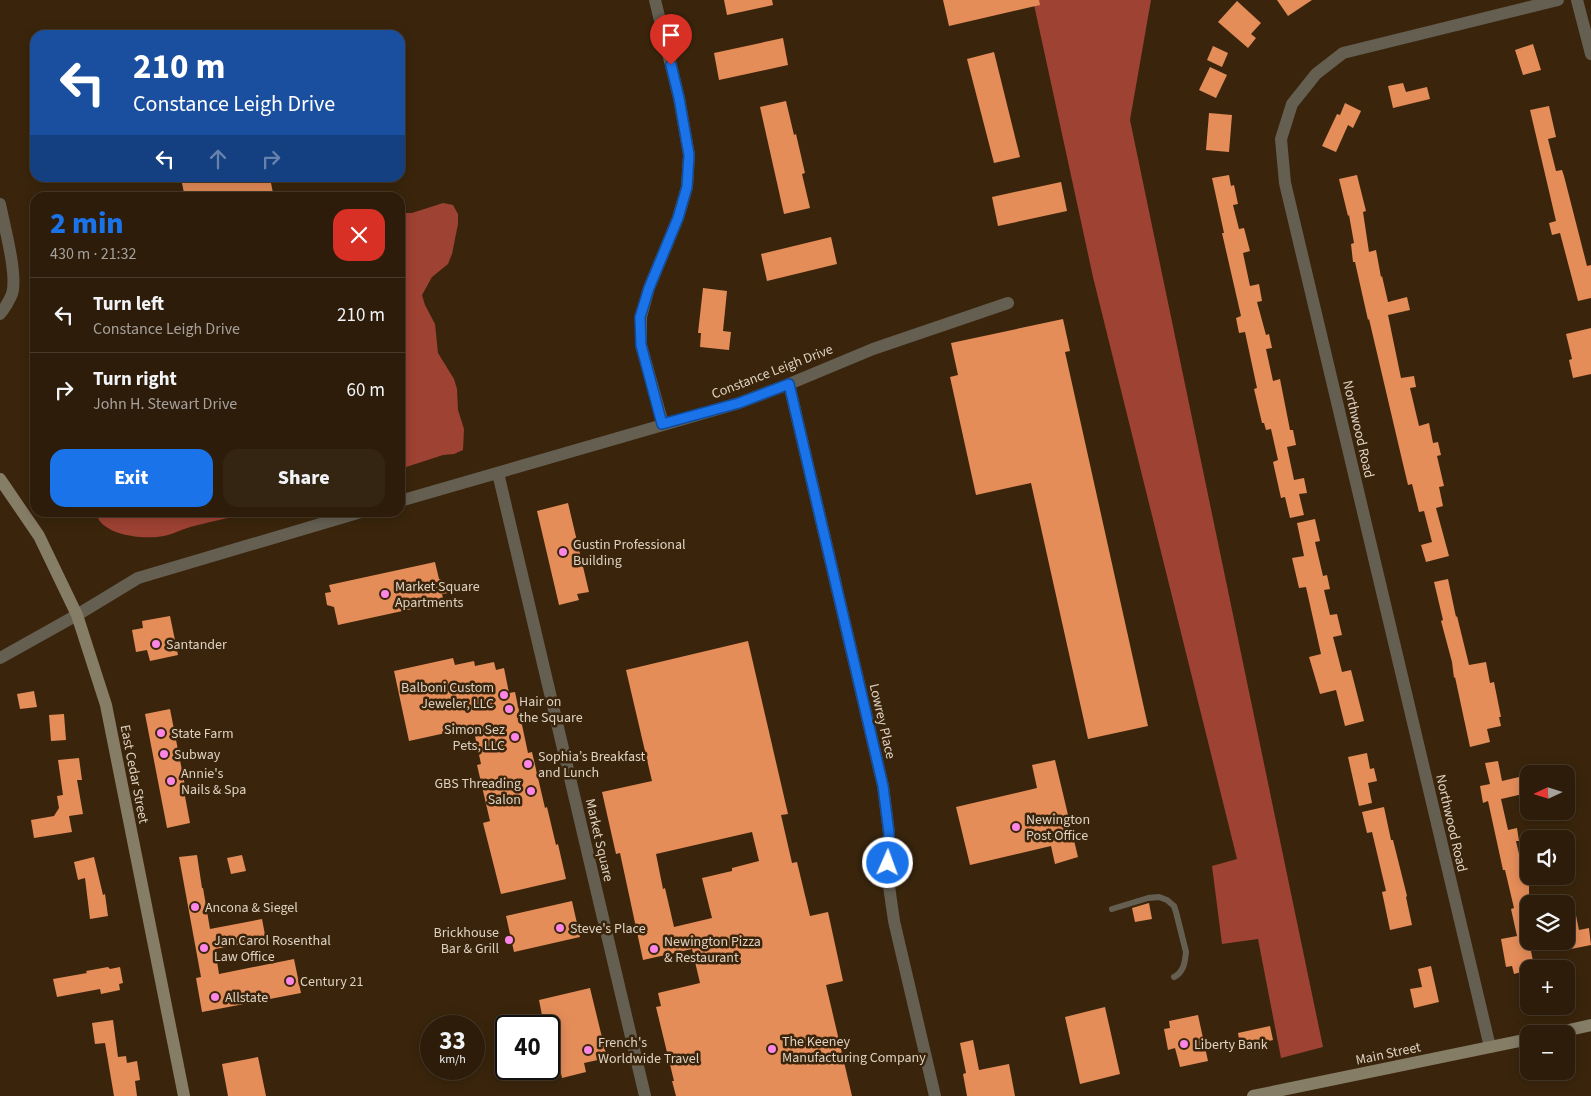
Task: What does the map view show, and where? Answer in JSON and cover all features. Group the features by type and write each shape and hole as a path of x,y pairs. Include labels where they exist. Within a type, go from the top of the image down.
{"main road":[{"name":"East Cedar Street","path":"0,479 39,536 77,615 106,705 184,1096"},
{"path":"1575,1029 1591,1025"},
{"name":"Main Street","path":"1253,1096 1520,1041"}],"street":[{"path":"655,0 679,98 689,155 687,187 678,218 649,288 640,317 641,345 662,424"},
{"name":"Northwood Road","path":"1490,1047 1285,184 1281,138 1292,104 1316,74 1343,53 1558,0"},
{"path":"1578,0 1591,54"},
{"path":"0,204 10,255 13,286 12,294 0,314"},
{"name":"Constance Leigh Drive","path":"405,500 739,403 872,349 1008,303"},
{"name":"Lowrey Place","path":"789,384 883,786 889,833 888,879 894,921 936,1096"},
{"name":"Market Square","path":"498,473 645,1096"},
{"path":"0,658 138,578 344,517"}],"lane":[{"path":"1112,909 1148,898 1159,897 1170,902 1176,912 1186,952 1183,969 1174,977"}],"shaded area":[{"path":"1033,0 1151,0 1130,120 1323,1047 1281,1058 1258,939 1222,944 1212,866 1237,859 1093,277"},
{"path":"443,203 453,205 458,214 452,254 448,264 432,277 422,295 435,324 438,353 454,379 457,389 458,410 464,429 463,450 405,467 405,213 412,213"},
{"path":"98,517 233,517 156,537 125,535 106,527"}],"building":[{"path":"724,0 772,0 773,5 727,15"},
{"path":"943,0 1039,0 1040,5 949,26"},
{"path":"1277,0 1312,0 1288,16"},
{"path":"1237,1 1261,23 1251,34 1256,38 1248,48 1218,22"},
{"path":"783,38 788,65 719,80 714,53"},
{"path":"1533,44 1541,70 1523,75 1515,50"},
{"path":"1213,46 1228,53 1222,67 1207,60"},
{"path":"994,52 1020,157 994,163 967,59"},
{"path":"1210,67 1227,75 1216,98 1199,90"},
{"path":"1403,83 1406,92 1427,87 1430,99 1393,108 1388,86"},
{"path":"786,101 805,173 802,174 810,208 784,214 760,107"},
{"path":"1345,103 1361,111 1353,128 1348,125 1336,152 1322,146 1337,114 1340,115"},
{"path":"1549,106 1556,137 1548,139 1556,171 1562,170 1587,266 1591,265 1591,298 1578,301 1560,233 1552,235 1549,223 1556,221 1530,110"},
{"path":"1209,113 1232,115 1229,152 1206,150"},
{"path":"1229,175 1231,186 1234,185 1238,204 1233,205 1239,229 1244,228 1250,251 1243,253 1250,286 1259,284 1262,301 1257,302 1266,335 1269,334 1272,348 1266,349 1273,381 1280,379 1290,430 1293,430 1296,445 1287,447 1294,480 1304,478 1307,493 1299,494 1304,515 1290,518 1285,497 1281,498 1273,462 1278,460 1271,429 1266,430 1264,423 1262,423 1254,389 1257,388 1245,332 1239,333 1236,318 1241,316 1222,233 1224,233 1212,178"},
{"path":"1357,175 1366,211 1363,212 1369,252 1376,250 1388,302 1407,297 1410,310 1388,315 1401,378 1414,376 1416,387 1410,388 1419,426 1429,423 1433,443 1438,442 1441,455 1437,456 1444,486 1439,487 1443,506 1436,508 1449,556 1426,562 1421,545 1432,542 1424,511 1419,512 1412,484 1408,485 1355,262 1353,262 1351,244 1354,243 1349,215 1339,179"},
{"path":"182,182 271,182 273,192 184,192"},
{"path":"1061,182 1067,211 998,226 992,197"},
{"path":"831,237 837,264 767,281 761,254"},
{"path":"703,288 727,291 723,331 731,332 729,350 700,347 701,333 698,333"},
{"path":"1063,319 1070,351 1065,352 1148,726 1088,739 1031,483 976,495 950,377 958,375 951,343"},
{"path":"1591,328 1591,374 1573,378 1569,360 1572,359 1566,334"},
{"name":"Gustin Professional Building","path":"568,503 589,592 577,594 579,600 559,605 537,511"},
{"path":"1315,519 1320,541 1315,542 1323,576 1327,575 1330,589 1324,590 1330,615 1337,614 1342,635 1333,637 1342,672 1351,670 1364,721 1345,726 1336,690 1320,694 1309,657 1321,654 1306,587 1299,588 1292,558 1304,556 1297,523"},
{"name":"Market Square Apartments","path":"435,562 439,579 446,582 448,593 442,594 444,602 338,625 334,607 327,605 325,593 331,592 329,585"},
{"path":"1448,579 1469,665 1486,662 1490,683 1494,682 1501,717 1499,717 1501,726 1487,729 1490,742 1470,747 1434,582"},
{"path":"170,616 178,655 150,661 147,650 136,652 132,630 143,628 142,621"},
{"path":"748,641 788,814 781,815 792,863 797,862 810,916 828,912 843,981 826,985 852,1096 676,1096 656,1007 661,1006 658,993 700,983 692,949 643,960 620,853 616,854 602,792 652,781 626,670","holes":["752,832 759,861 732,868 732,871 702,878 712,918 674,927 665,888 663,889 656,854"]},
{"path":"453,658 455,665 474,661 475,666 494,662 496,670 504,668 509,693 515,692 528,753 532,752 545,808 547,807 556,845 558,844 566,879 501,894 483,823 490,821 477,765 481,764 473,727 409,741 394,671"},
{"path":"34,691 37,707 20,709 17,694"},
{"path":"170,709 186,791 184,791 190,823 167,828 145,714"},
{"path":"64,714 66,740 51,741 49,715"},
{"path":"1367,753 1370,769 1374,768 1377,781 1368,783 1372,803 1359,806 1348,757"},
{"path":"79,758 82,780 77,780 83,814 69,816 72,832 34,838 31,820 54,816 59,808 57,796 63,795 58,760"},
{"name":"Newington Post Office","path":"1055,760 1078,857 1055,864 1051,846 970,865 956,807 1037,788 1032,765"},
{"path":"1498,761 1502,781 1519,777 1520,781 1520,795 1501,799 1508,830 1517,828 1519,841 1516,841 1520,858 1520,885 1529,885 1529,895 1520,895 1520,950 1531,950 1533,960 1520,960 1520,972 1514,974 1512,966 1506,967 1501,939 1517,936 1511,909 1514,908 1505,870 1503,870 1488,801 1483,803 1480,786 1490,784 1485,763"},
{"path":"1384,807 1407,896 1412,925 1390,930 1382,892 1386,891 1372,832 1367,833 1362,812"},
{"path":"197,855 210,929 262,919 266,940 215,949 219,974 294,959 301,993 202,1012 196,978 201,977 179,857"},
{"path":"242,855 246,871 231,874 227,858"},
{"path":"94,857 103,895 105,894 108,916 90,919 85,878 78,880 74,862"},
{"path":"572,901 580,937 514,952 506,916"},
{"path":"1149,903 1152,919 1135,922 1132,908"},
{"path":"1575,911 1579,930 1589,928 1591,945 1575,948"},
{"path":"1431,966 1439,1002 1414,1008 1410,989 1422,987 1418,969"},
{"path":"108,967 110,969 120,967 123,983 119,984 120,990 101,994 100,989 57,997 53,979"},
{"path":"590,988 607,1058 584,1063 586,1072 562,1078 560,1069 560,1015 542,1015 539,1000"},
{"path":"1105,1007 1120,1074 1080,1084 1065,1017"},
{"path":"1198,1015 1208,1061 1180,1067 1175,1048 1168,1050 1164,1029 1170,1028 1169,1021"},
{"path":"113,1020 118,1057 126,1056 127,1063 137,1061 140,1080 135,1081 137,1096 114,1096 105,1043 95,1044 92,1023"},
{"path":"1270,1026 1273,1040 1251,1045 1249,1043 1240,1045 1238,1033"},
{"path":"973,1040 979,1070 1009,1064 1015,1096 967,1096 963,1074 966,1073 960,1043"},
{"path":"258,1057 266,1096 228,1096 222,1064"}],"place":[{"name":"Gustin Professional Building","path":"563,552"},
{"name":"Market Square Apartments","path":"385,594"},
{"name":"Santander","path":"156,644"},
{"name":"Balboni Custom Jeweler, LLC","path":"504,695"},
{"name":"Hair on the Square","path":"509,709"},
{"name":"State Farm","path":"161,733"},
{"name":"Simon Sez Pets, LLC","path":"515,737"},
{"name":"Subway","path":"164,754"},
{"name":"Sophia’s Breakfast and Lunch","path":"528,764"},
{"name":"Annie's Nails & Spa","path":"171,781"},
{"name":"GBS Threading Salon","path":"531,791"},
{"name":"Newington Post Office","path":"1016,827"},
{"name":"Ancona & Siegel","path":"195,907"},
{"name":"Steve's Place","path":"560,928"},
{"name":"Brickhouse Bar & Grill","path":"509,940"},
{"name":"Jan Carol Rosenthal Law Office","path":"204,948"},
{"name":"Newington Pizza & Restaurant","path":"654,949"},
{"name":"Century 21","path":"290,981"},
{"name":"Allstate","path":"215,997"},
{"name":"Liberty Bank","path":"1184,1044"},
{"name":"The Keeney Manufacturing Company","path":"772,1049"},
{"name":"French's Worldwide Travel","path":"588,1050"}],"route":[{"path":"671,65 689,155 687,187 678,218 649,288 640,317 641,345 662,424 739,403 789,384 883,786 889,833 888,863"}]}
